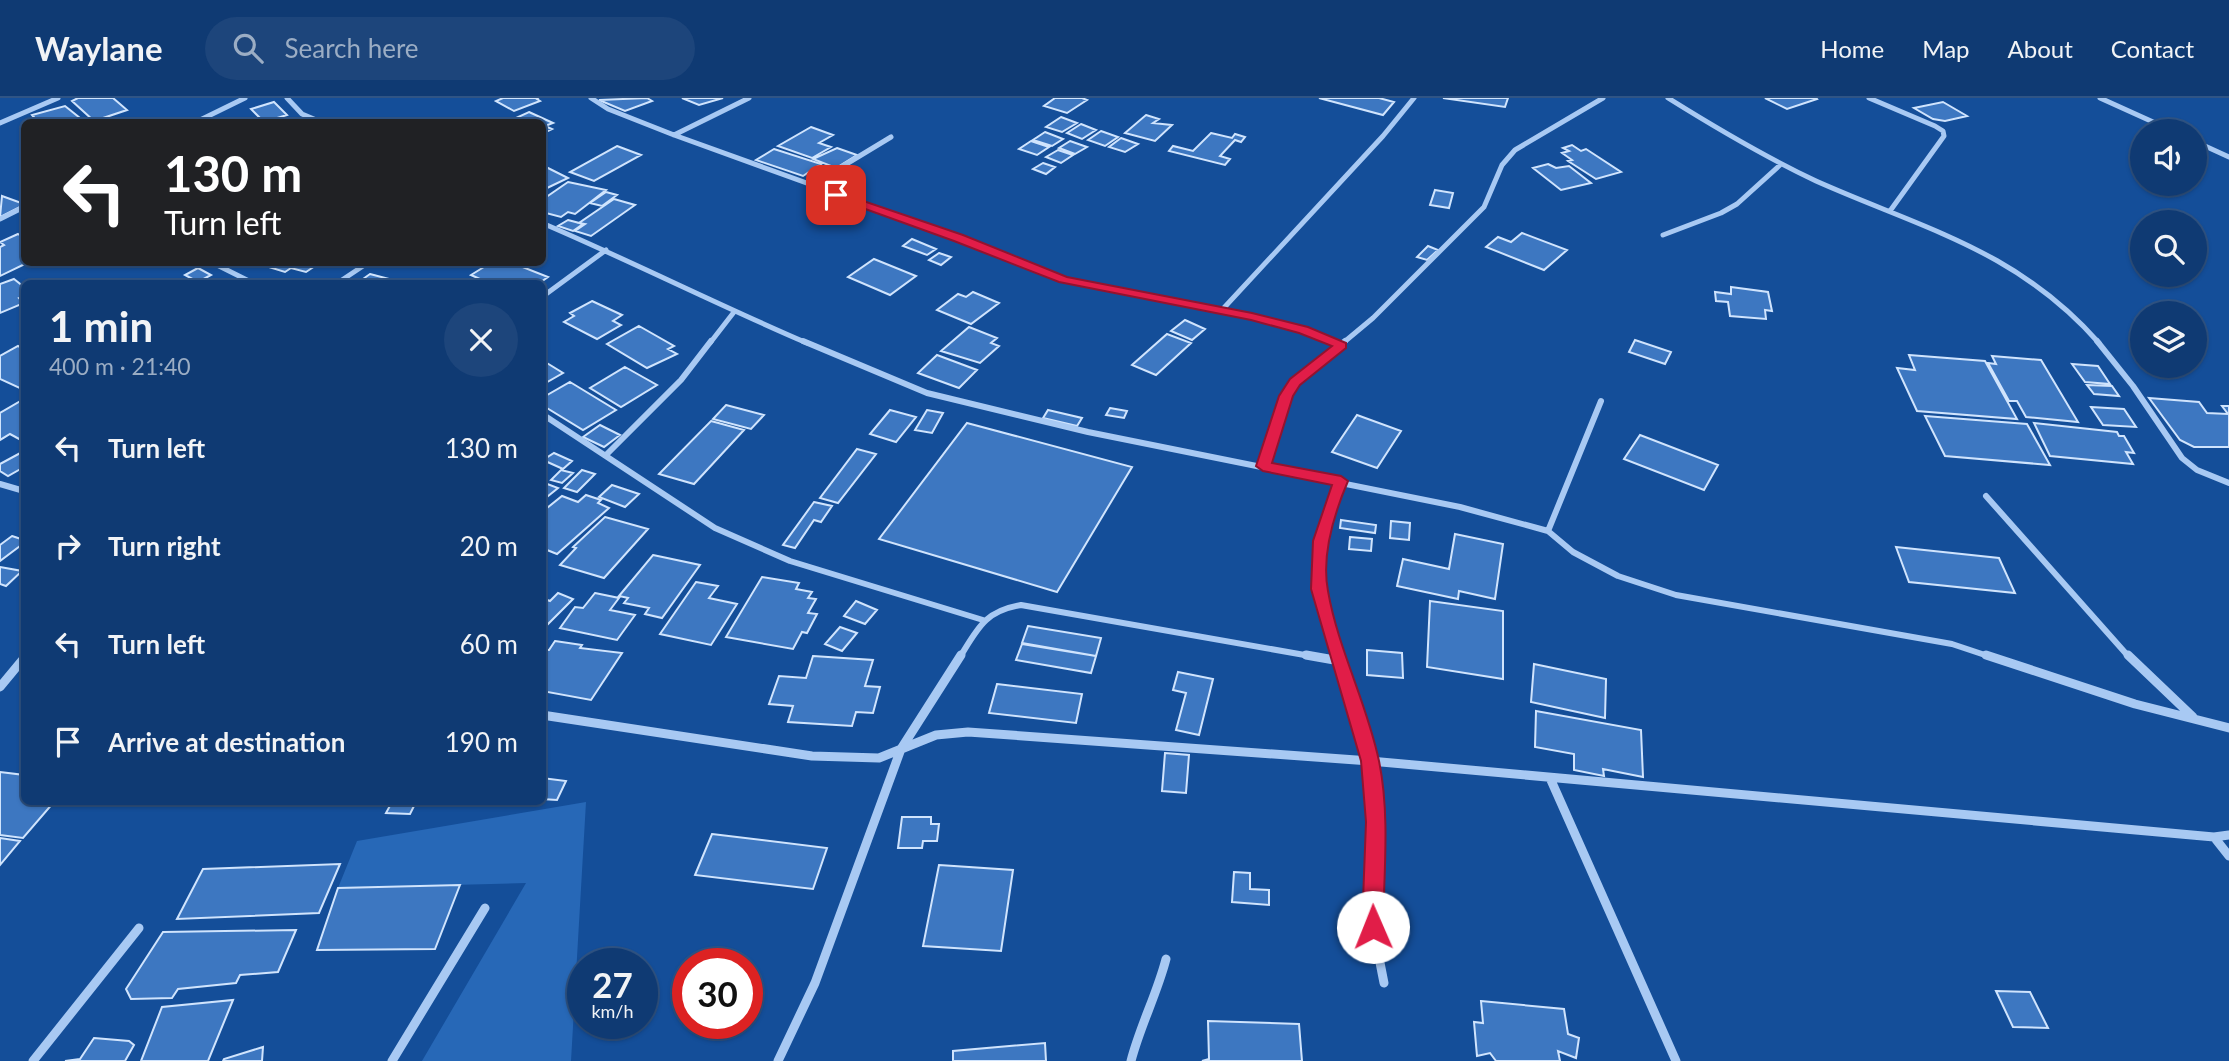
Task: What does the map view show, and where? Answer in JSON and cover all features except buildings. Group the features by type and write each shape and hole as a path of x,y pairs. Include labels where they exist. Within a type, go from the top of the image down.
{"street":[{"path":"0,123 58,98"},
{"path":"202,119 245,98"},
{"path":"287,98 302,114 314,119"},
{"path":"591,98 608,109 674,135 959,238 1063,280 1303,330 1342,346"},
{"path":"674,135 749,98"},
{"path":"1221,311 1383,136 1414,98"},
{"path":"1263,466 1286,396 1295,382 1373,318 1484,207 1502,165 1515,150 1555,129 1603,98"},
{"path":"1668,98 1780,165 1990,254 2058,301 2099,342 2182,458 2197,470 2229,483"},
{"path":"1869,98 1936,126 1944,136 1890,211"},
{"path":"2100,98 2146,119"},
{"path":"810,186 891,137"},
{"path":"2207,147 2229,157"},
{"path":"1663,235 1721,213 1737,204 1780,165"},
{"path":"0,219 21,208"},
{"path":"546,225 606,250 734,312 927,393 1088,432 1460,507 1548,531 1573,552 1618,576 1656,589 1952,644 2135,704 2229,728"},
{"path":"546,294 606,250"},
{"path":"219,266 248,280"},
{"path":"342,280 363,266"},
{"path":"606,455 681,380 734,312"},
{"path":"1548,531 1601,401"},
{"path":"546,417 715,528 790,561 983,620"},
{"path":"1341,481 1331,503 1321,541 1319,589 1370,761 1375,822 1373,927 1384,983"},
{"path":"0,484 21,490"},
{"path":"1986,496 2143,673 2193,717"},
{"path":"778,1061 815,983 901,749 983,620 1003,608 1021,605 1340,661"},
{"path":"0,687 21,662"},
{"path":"546,716 812,757 879,758 936,735 968,732 1370,761 2214,837 2229,835"},
{"path":"1550,778 1676,1061"},
{"path":"2214,837 2229,856"},
{"path":"392,1061 485,908"},
{"path":"33,1061 139,928"},
{"path":"1131,1061 1137,1038 1158,989 1166,959"}],"shaded area":[{"path":"586,802 578,948 567,948 567,1039 572,1039 571,1061 422,1061 526,883 338,888 357,841"}],"route":[{"path":"836,195 959,238 1063,280 1252,317 1325,337 1342,346 1295,382 1286,396 1263,466 1341,481 1331,503 1321,541 1319,589 1370,761 1375,822 1373,927"}]}
